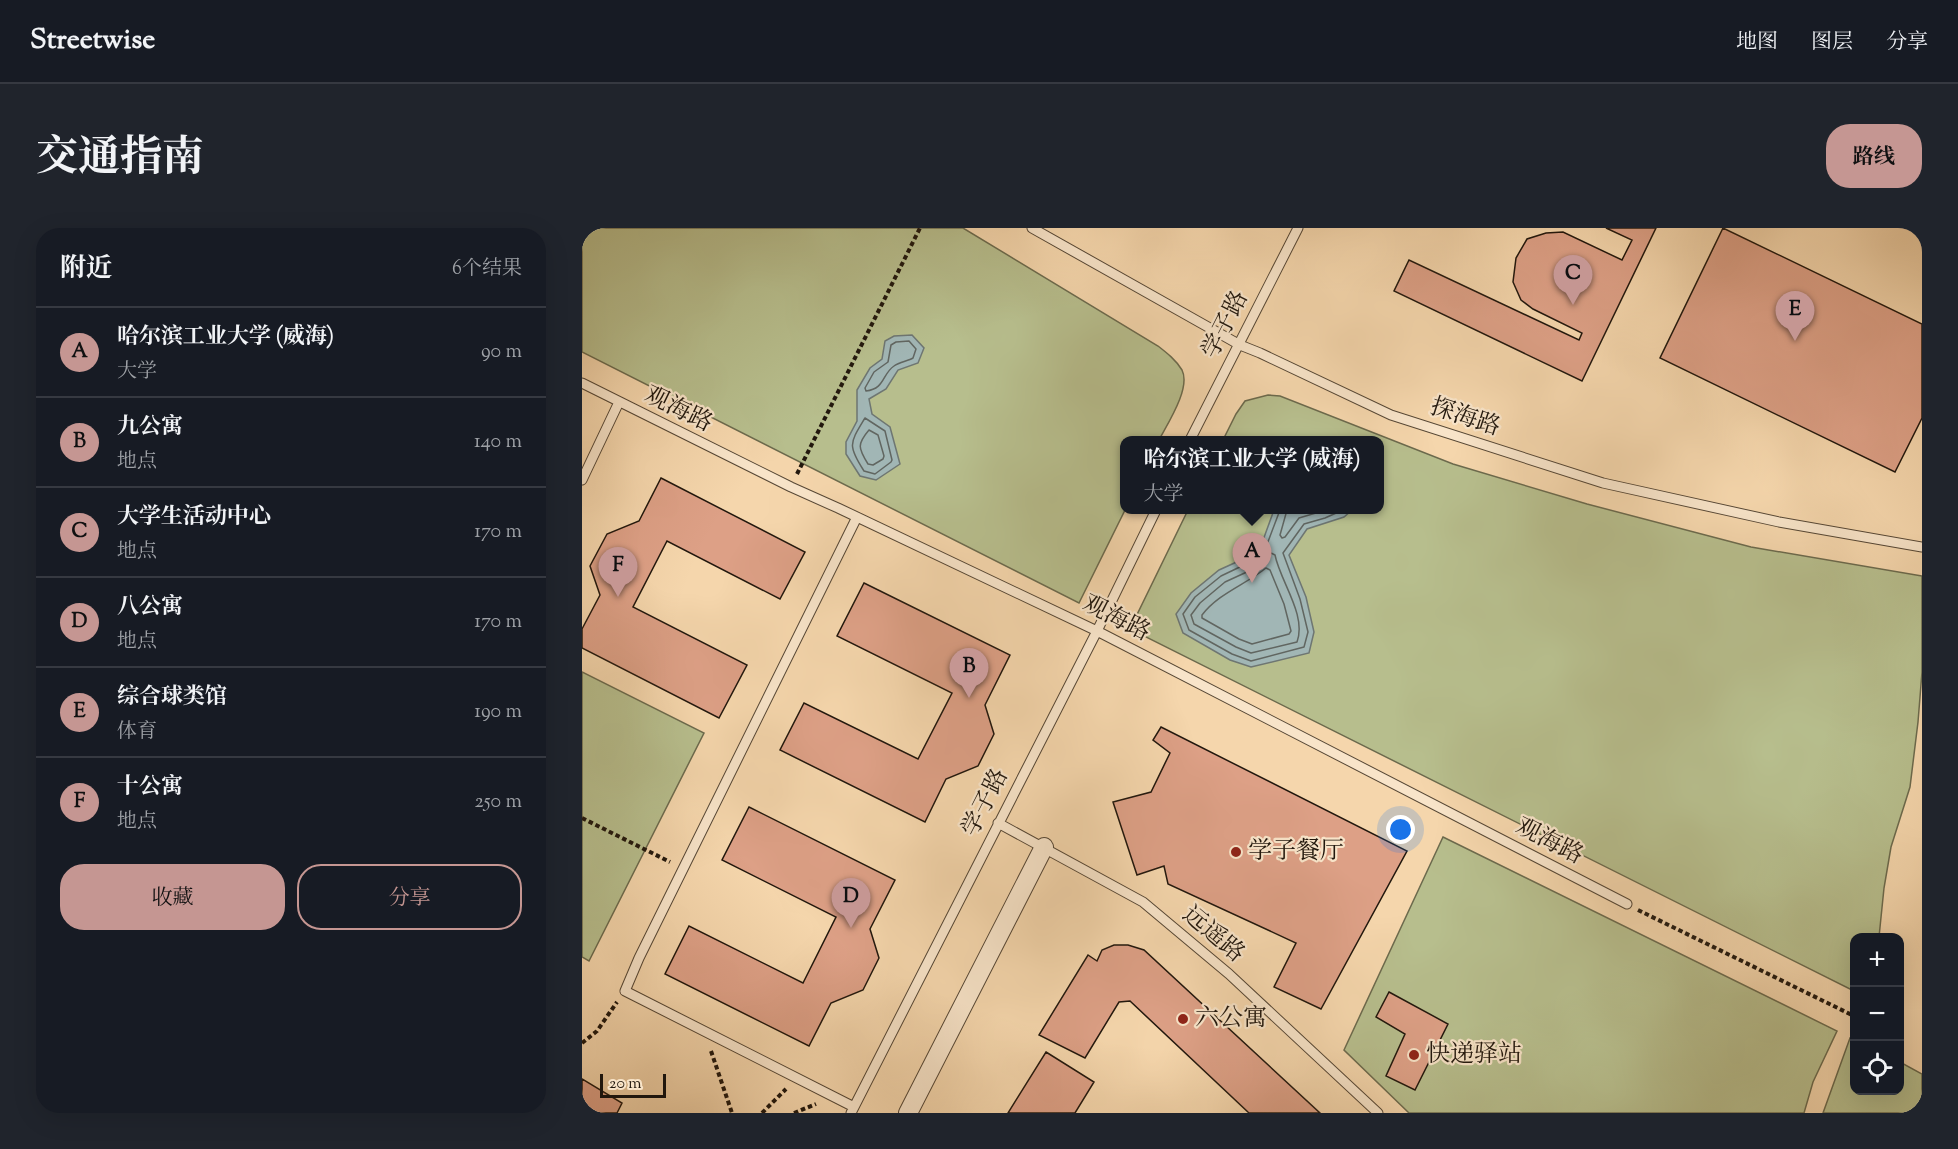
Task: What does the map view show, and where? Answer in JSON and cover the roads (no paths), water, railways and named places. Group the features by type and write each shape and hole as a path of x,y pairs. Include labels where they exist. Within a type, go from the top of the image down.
{"street":[{"path":"908,1113 1044,847"}],"lane":[{"name":"探海路","path":"1032,228 1240,345 1391,415 1603,483 1779,522 1922,547"},
{"name":"学子路","path":"1192,436 1298,228"},
{"name":"观海路","path":"582,383 790,487 1097,630 1627,904"},
{"path":"582,480 619,402"},
{"name":"学子路","path":"852,1110 1154,514"},
{"path":"852,1110 797,1079 625,991 683,868 857,517"},
{"name":"远遥路","path":"998,823 1143,902 1229,974 1378,1113"}],"water":[{"path":"912,335 924,348 918,363 898,370 886,389 869,399 872,414 890,427 900,464 876,480 860,476 846,454 846,442 857,421 857,390 870,368 882,359 885,341 894,336"},
{"path":"1273,514 1347,514 1307,529 1289,555 1306,597 1314,632 1309,653 1251,667 1230,660 1183,633 1176,614 1191,593 1219,570 1241,560 1262,543"}],"place":[{"name":"大学生活动中心","path":"1573,305"},
{"name":"综合球类馆","path":"1795,341"},
{"name":"哈尔滨工业大学 (威海)","path":"1252,583"},
{"name":"十公寓","path":"618,597"},
{"name":"九公寓","path":"969,698"},
{"name":"学子餐厅","path":"1236,852"},
{"name":"八公寓","path":"851,928"},
{"name":"六公寓","path":"1183,1019"},
{"name":"快递驿站","path":"1414,1055"}]}
